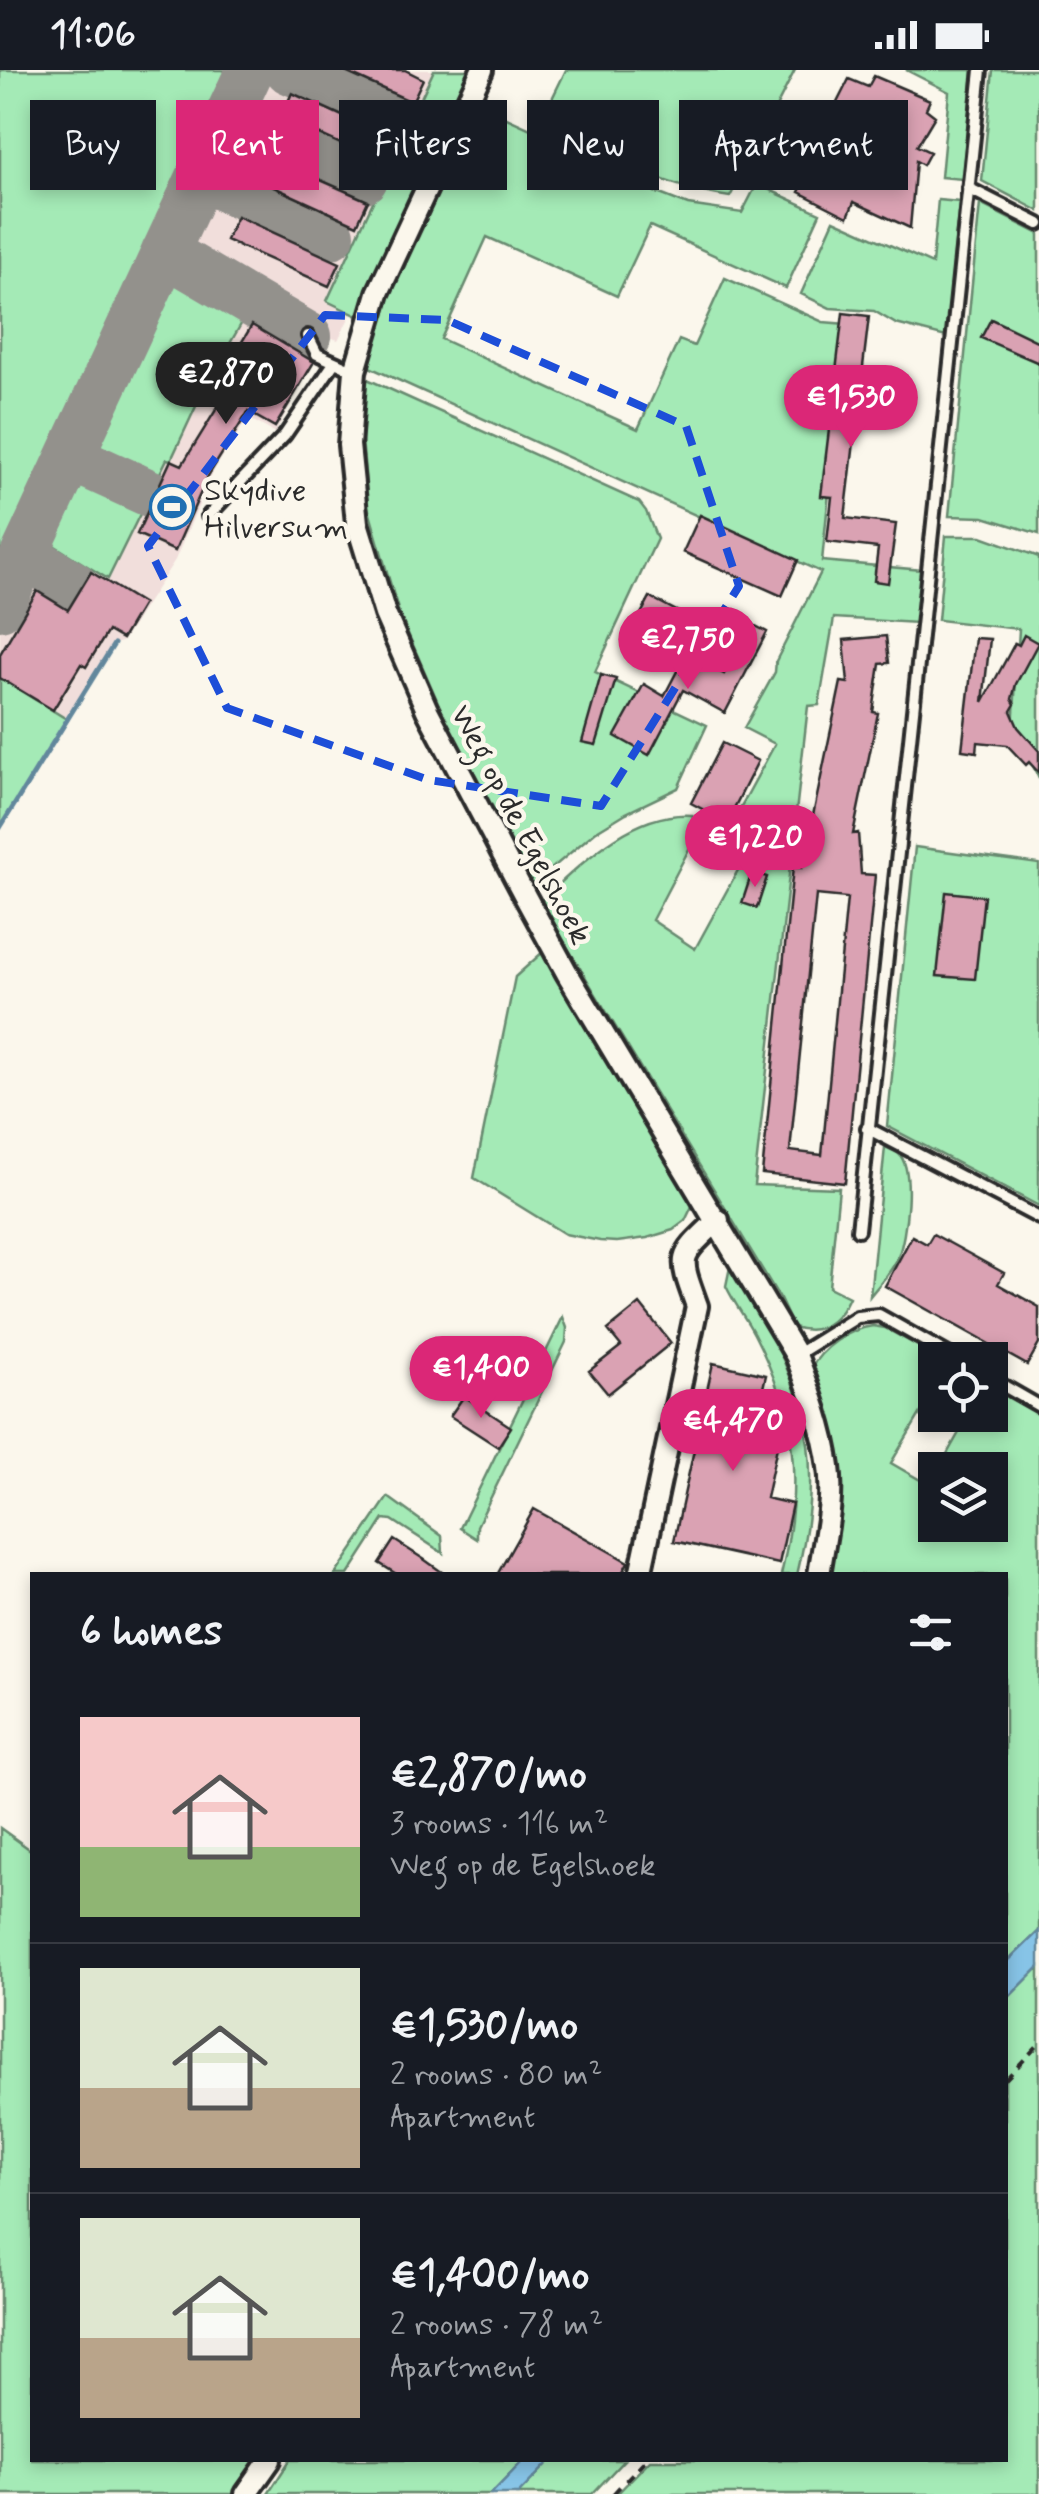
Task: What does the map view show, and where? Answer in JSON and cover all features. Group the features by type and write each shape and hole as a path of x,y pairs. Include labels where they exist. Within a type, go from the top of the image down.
{"street":[{"name":"Weg op de Egelshoek","path":"482,70 378,292 354,371 349,445 357,523 385,614 427,710 566,973 796,1355 814,1400 829,1468 829,1508 819,1572"},
{"path":"641,1572 697,1306 683,1267 685,1251 718,1220"},
{"path":"246,2494 269,2462"}],"lane":[{"path":"858,1230 981,70"},
{"path":"968,188 1039,224"},
{"path":"308,336 317,354 354,371"},
{"path":"208,516 285,435 334,363"},
{"path":"867,1128 1039,1218"},
{"path":"796,1355 857,1317 879,1314 927,1342"},
{"path":"1008,1388 1039,1406"}],"path":[{"path":"1008,2077 1039,2044"},
{"path":"612,2494 643,2462"}],"highlighted area":[{"path":"325,315 447,320 686,426 739,586 601,806 429,780 227,708 148,546"}],"shaded area":[{"path":"0,70 438,70 427,100 339,100 339,190 396,190 356,304 338,340 327,336 275,433 248,418 215,468 175,560 122,642 114,644 0,828"}],"green space":[{"path":"0,70 242,70 229,100 176,100 176,190 188,190 157,259 248,312 205,387 171,460 167,459 108,579 28,529 0,587"},
{"path":"434,70 473,70 459,100 420,100"},
{"path":"566,70 795,70 780,100 679,100 679,186 659,178 659,100 551,100"},
{"path":"906,70 973,70 962,179 941,177 949,92"},
{"path":"993,70 1039,70 1039,211 982,181"},
{"path":"507,118 527,127 527,190 650,190 688,205 742,213 754,190 770,190 820,213 786,288 650,226 617,296 487,237 441,339 638,429 679,340 694,346 725,278 823,322 846,324 822,561 922,570 917,623 834,618 819,705 808,706 754,1185 839,1188 829,1287 849,1297 840,1314 820,1328 793,1327 779,1297 540,902 590,857 628,831 670,816 692,815 699,830 652,920 695,949 744,859 750,835 732,823 775,744 744,728 775,672 776,661 821,572 365,365 386,294 435,190 507,190"},
{"path":"378,190 418,190 360,317 327,301"},
{"path":"697,190 734,190 730,197"},
{"path":"938,200 959,202 946,337 896,324 874,311 830,308 801,294 834,220 932,264"},
{"path":"980,204 1039,234 1039,534 984,517 949,516"},
{"path":"365,378 639,502 657,539 595,672 707,725 678,788 595,832 531,886 457,746 399,613 368,507 362,439"},
{"path":"946,536 981,536 1039,557 1039,779 1033,766 1012,747 1019,629 938,620"},
{"path":"0,678 68,720 0,828"},
{"path":"915,847 1039,864 1039,1206 887,1126"},
{"path":"544,951 694,1202 685,1221 673,1230 617,1242 565,1234 474,1178 515,977"},
{"path":"885,1147 899,1154 904,1162 908,1188 906,1220 895,1262 870,1296"},
{"path":"731,1262 774,1341 802,1411 810,1485 798,1572 782,1572 792,1511 792,1452 787,1423 768,1364 726,1286"},
{"path":"563,1317 566,1342 477,1526 477,1539 460,1528"},
{"path":"873,1326 885,1328 918,1346 918,1418 891,1463 918,1479 918,1542 1008,1542 1008,1452 948,1452 959,1432 1008,1432 1008,1396 1039,1413 1039,1931 1008,1961 1008,1572 826,1572 836,1455 832,1423 811,1369 837,1341"},
{"path":"388,1497 442,1536 443,1553 392,1520 384,1519 350,1572 337,1572"},
{"path":"0,1828 30,1850 30,2462 266,2462 243,2494 0,2494"},
{"path":"1039,1967 1039,2494 617,2494 648,2462 1008,2462 1008,1998"},
{"path":"289,2462 522,2462 491,2494 268,2494"},
{"path":"549,2462 622,2462 592,2494 518,2494"}],"water":[{"path":"1039,1931 1039,1967 1008,1998 1008,1961"},
{"path":"522,2462 549,2462 518,2494 491,2494"}],"building":[{"path":"341,70 405,70 423,79 413,100"},
{"path":"874,76 930,100 926,109 935,116 917,146 930,152 923,165 916,161 910,228 854,202 848,217 799,192 908,190 908,100 838,100 849,79 868,87"},
{"path":"292,93 307,100 289,100"},
{"path":"319,105 339,114 339,143 319,134"},
{"path":"319,179 368,201 357,225 280,190 319,190"},
{"path":"237,216 340,263 329,286 226,240"},
{"path":"843,313 869,316 845,518 896,524 888,583 874,581 878,548 827,542 832,497 821,496"},
{"path":"991,319 1039,342 1039,363 981,338"},
{"path":"252,325 314,362 275,427 248,412 208,476 175,551 137,534 171,460 182,465 224,397 213,390"},
{"path":"700,515 798,560 782,596 683,552"},
{"path":"91,572 143,604 122,639 108,631 86,667 81,664 53,710 0,678 0,654 37,591 68,610"},
{"path":"650,597 688,617 668,656 630,635"},
{"path":"750,623 767,632 725,713 683,690 649,755 615,736 644,684 664,696 686,654 724,674"},
{"path":"1024,635 1038,643 1016,684 1011,711 1018,727 1039,751 1039,773 1007,745 978,742 977,752 962,750 975,638 990,639 983,702 1015,643 1019,645"},
{"path":"886,636 889,663 880,664 873,712 878,713 853,834 858,833 861,874 875,875 845,1183 762,1174 793,867 802,868 841,682 848,683 844,640","holes":["816,895 847,898 822,1155 790,1151"]},
{"path":"601,675 616,679 596,745 582,742"},
{"path":"722,743 758,761 727,822 691,803"},
{"path":"752,872 767,877 757,908 742,903"},
{"path":"946,892 984,896 975,979 937,976"},
{"path":"933,1234 1004,1273 998,1284 1039,1307 1039,1344 1027,1365 1008,1354 1008,1342 986,1342 885,1286 912,1236 927,1244"},
{"path":"640,1304 671,1343 608,1394 589,1371 621,1346 608,1330"},
{"path":"713,1363 766,1375 754,1427 780,1433 766,1498 792,1504 779,1564 674,1541"},
{"path":"464,1396 511,1427 498,1447 450,1416"},
{"path":"534,1509 628,1562 623,1572 499,1572"},
{"path":"394,1540 442,1572 393,1572 379,1563"}],"waterway":[{"path":"0,828 114,644"}],"taxiway":[{"path":"0,607 250,70"},
{"path":"289,70 357,100"},
{"path":"319,158 339,168"},
{"path":"229,190 331,235"},
{"path":"165,252 308,336"},
{"path":"70,457 149,493"},
{"path":"25,555 74,585"}],"place":[{"name":"Skydive Hilversum","path":"172,507"}]}
